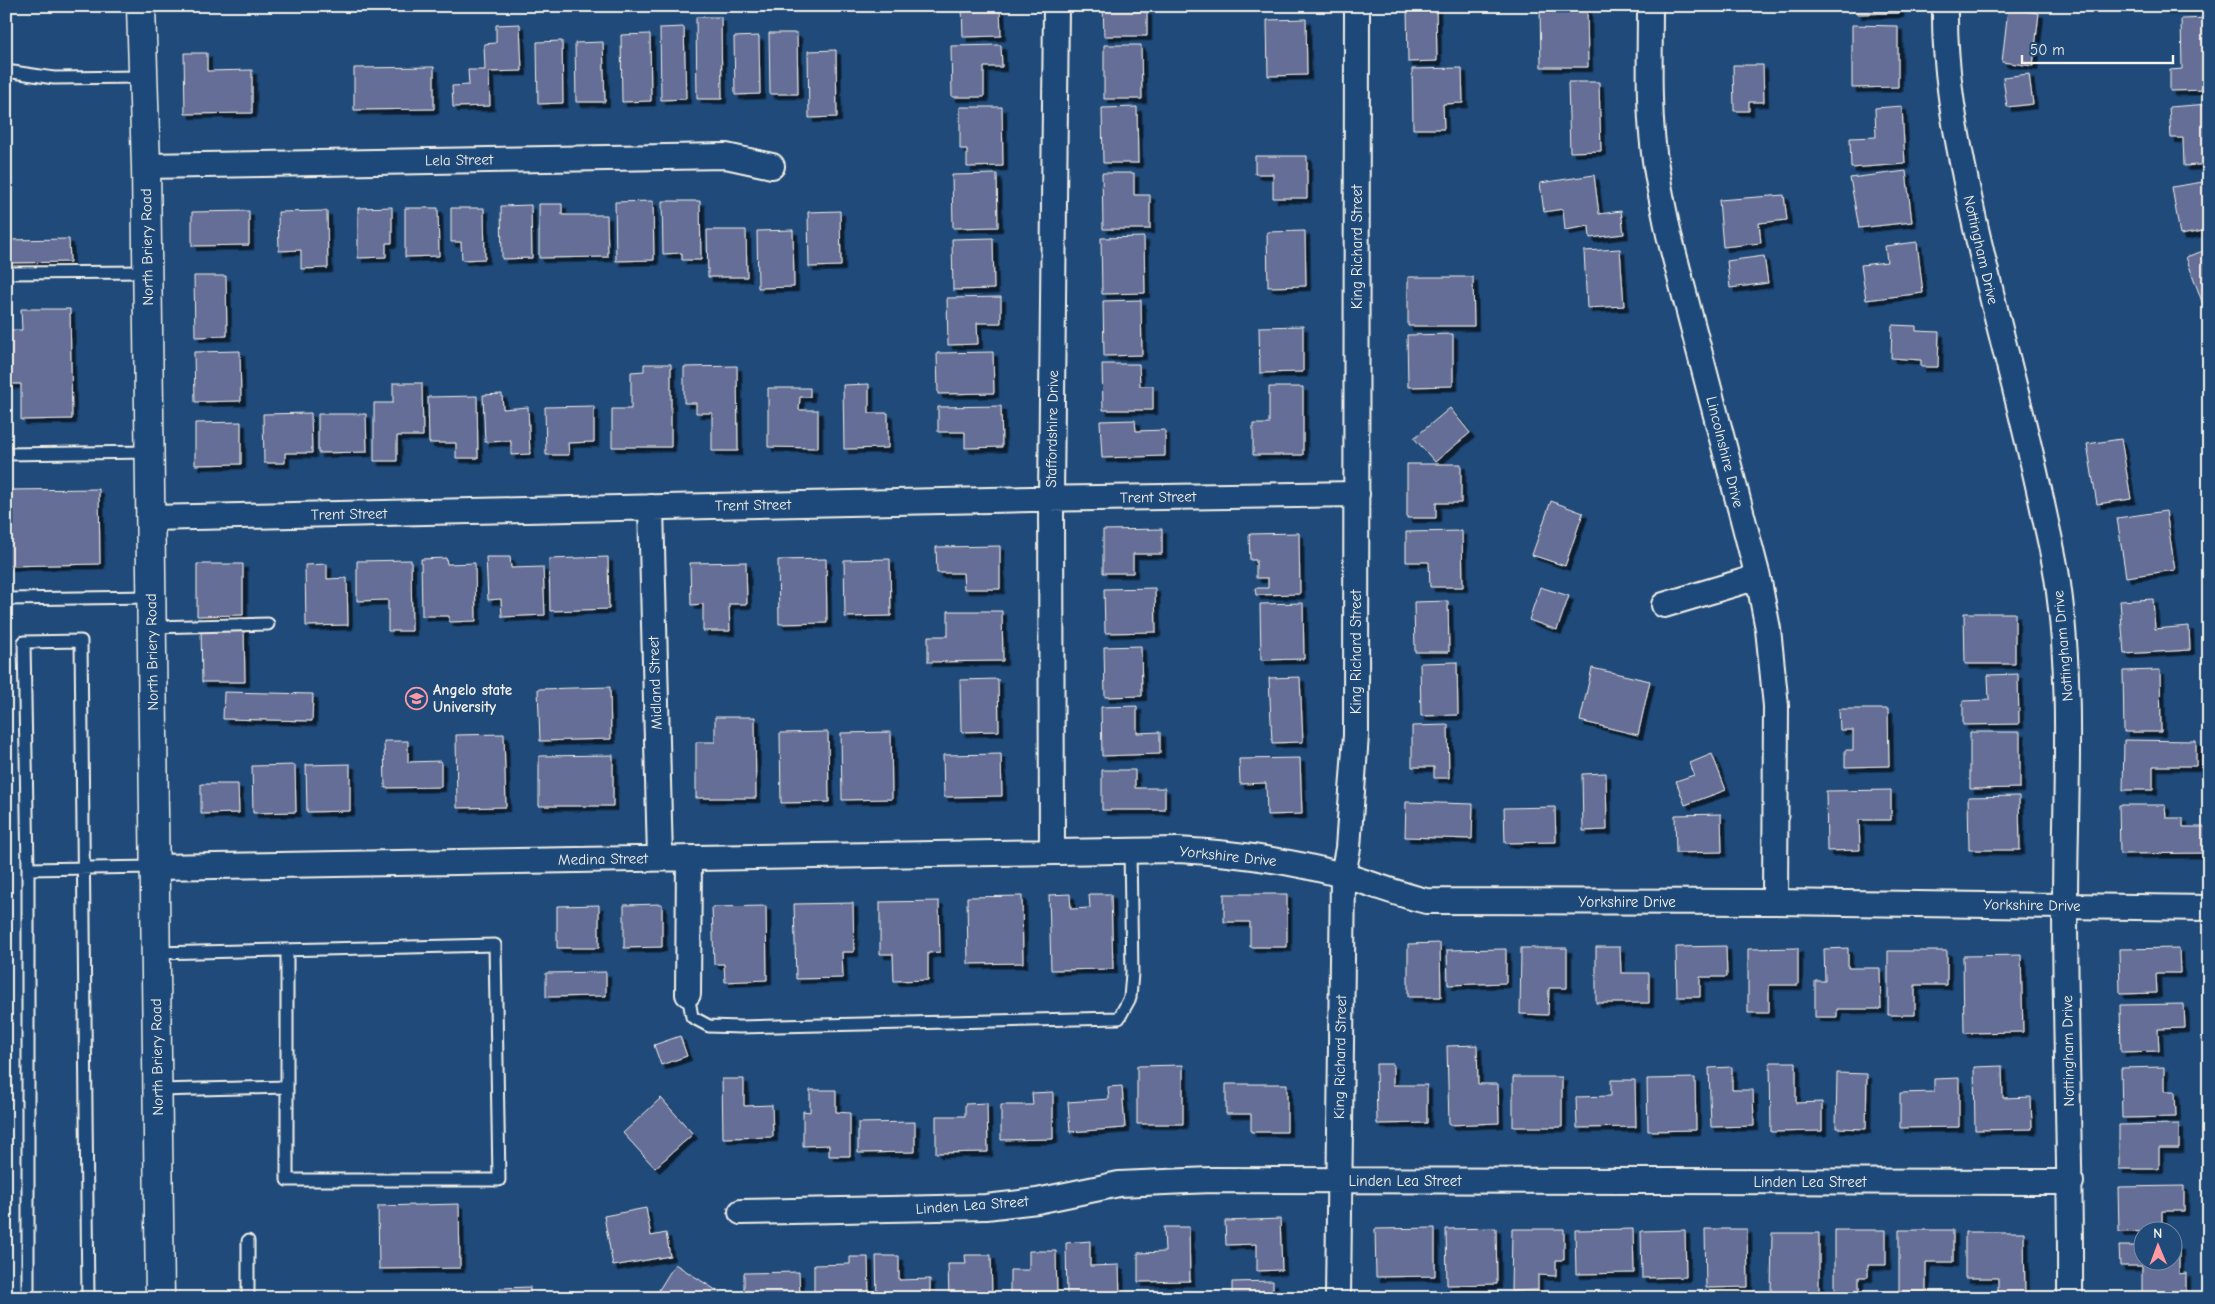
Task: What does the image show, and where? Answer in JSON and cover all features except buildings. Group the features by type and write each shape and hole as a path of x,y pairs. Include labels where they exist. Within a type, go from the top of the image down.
{"street":[{"name":"North Briery Road","path":"141,6 146,166 160,1298"},
{"name":"Staffordshire Drive","path":"1052,851 1051,498 1056,6"},
{"name":"King Richard Street","path":"1338,1298 1342,875 1348,848 1356,735 1357,6"},
{"name":"Lincolnshire Drive","path":"1650,6 1650,96 1658,183 1669,235 1758,577 1768,629 1776,706 1775,902"},
{"name":"Nottingham Drive","path":"1945,6 1945,49 1952,111 1978,242 2034,465 2058,583 2069,728 2065,905 2071,1182 2070,1298"},
{"name":"Lela Street","path":"146,166 726,156 772,166"},
{"name":"Trent Street","path":"150,518 1051,498 1357,494"},
{"name":"Midland Street","path":"651,507 660,858"},
{"path":"1664,605 1758,577"},
{"name":"Yorkshire Drive","path":"1052,851 1215,852 1261,856 1342,875 1403,896 1426,901 1775,902 2209,908"},
{"name":"Medina Street","path":"154,867 1052,851"},
{"path":"688,994 689,858"},
{"name":"Linden Lea Street","path":"741,1212 986,1207 1037,1201 1119,1184 1157,1181 2071,1182"}],"lane":[{"path":"6,72 54,78 143,77"},
{"path":"6,273 147,272"},
{"path":"6,454 149,452"},
{"path":"6,599 151,598"},
{"path":"151,627 268,624"},
{"path":"28,1298 28,870 24,642 81,641 88,1298"},
{"path":"688,994 692,1017 709,1026 740,1028 1118,1018 1130,998 1130,851"},
{"path":"28,870 154,867"},
{"path":"155,953 495,945 499,1180 287,1180 287,950"},
{"path":"157,1090 287,1088"},
{"path":"248,1241 248,1298"}],"place":[{"name":"Angelo state University","path":"417,699"}]}
